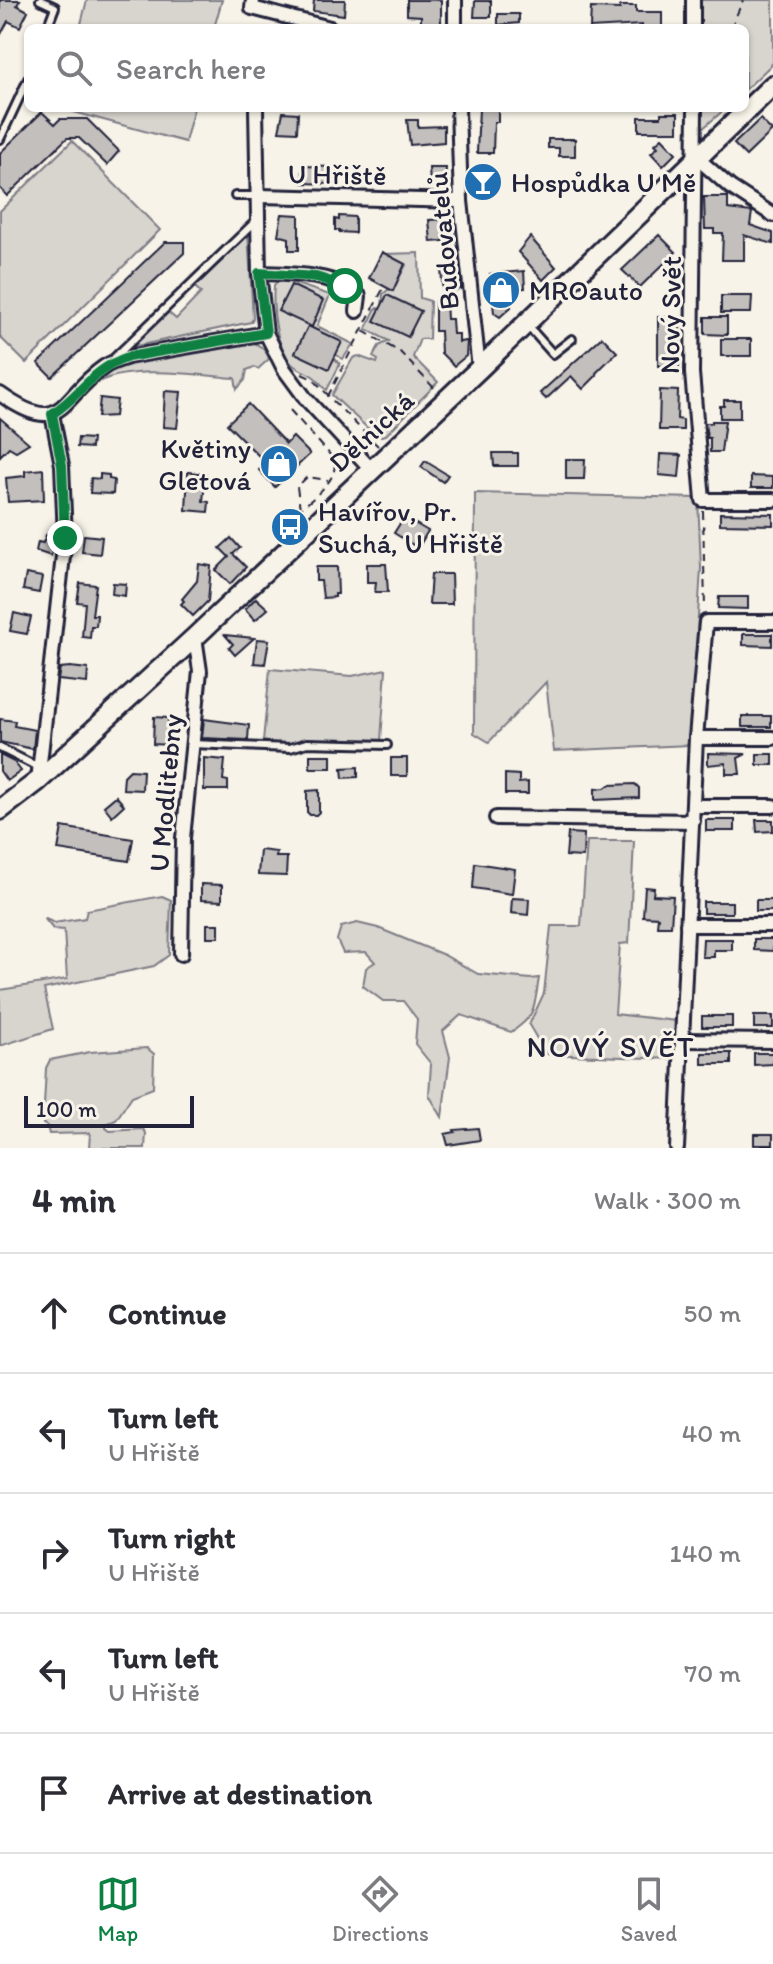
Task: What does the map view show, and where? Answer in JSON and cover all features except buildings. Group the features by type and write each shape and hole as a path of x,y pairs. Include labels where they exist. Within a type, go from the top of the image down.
{"street":[{"path":"455,0 455,24"},
{"path":"693,0 693,24"},
{"path":"252,4 317,24"},
{"name":"Dělnická","path":"749,107 773,85"},
{"name":"U Hřiště","path":"256,112 259,273 266,333 282,365 306,399 371,469"},
{"name":"Budovatelů","path":"458,112 461,201 479,369"},
{"name":"Nový Svět","path":"695,112 692,373 703,500"},
{"name":"Dělnická","path":"0,810 195,637 479,369 744,112"},
{"path":"696,157 730,187 773,215"},
{"name":"U Hřiště","path":"259,196 461,201"},
{"path":"259,273 316,277 345,286 359,296 357,311"},
{"path":"0,394 20,408 38,415 52,414 68,404 107,365 128,357 266,333"},
{"path":"39,774 65,538 62,465 52,414"},
{"path":"703,500 773,500"},
{"path":"677,1148 696,738 706,622 773,622"},
{"name":"U Modlitebny","path":"181,954 183,838 200,671 195,637"},
{"path":"696,738 773,738"},
{"path":"694,806 773,806"},
{"path":"496,818 693,821"},
{"path":"687,925 773,925"},
{"path":"683,1040 773,1041"}],"lane":[{"path":"40,0 55,7 49,24"},
{"path":"0,139 24,88"},
{"path":"235,196 259,196"},
{"path":"107,365 259,218"},
{"path":"526,324 553,354 572,339"},
{"path":"192,744 290,748 307,743 387,745"},
{"path":"0,748 39,774"}],"path":[{"path":"733,24 743,0"},
{"path":"328,396 383,289"},
{"path":"362,330 400,352 446,400"},
{"path":"282,365 313,379 387,455"},
{"path":"290,410 333,458 336,469 330,480 300,510"},
{"path":"312,525 300,510 297,487 307,477 330,480"},
{"path":"703,500 706,622"}],"shaded area":[{"path":"87,0 222,0 215,24 81,24"},
{"path":"696,0 773,0 773,63 749,86 749,24 697,24"},
{"path":"74,112 193,112 185,142"},
{"path":"699,112 721,112 701,130"},
{"path":"72,141 160,230 26,363 0,337 0,211"},
{"path":"248,232 251,322 131,347 168,312 176,319 201,293 194,286"},
{"path":"419,253 420,298 430,301 429,339 420,339 413,357 438,382 386,435 377,437 332,395 353,358 358,356 377,363 378,360 373,357 379,346 389,341 366,329 375,310 382,309 383,294 389,289 393,290 406,265 385,254"},
{"path":"281,279 330,295 317,326 353,344 343,359 335,354 333,357 340,364 327,390 314,377 292,364 282,347 274,305 274,285"},
{"path":"243,341 259,346 269,359 258,369 247,370 245,380 237,389 235,378 161,372 122,375 92,386 100,377 121,366"},
{"path":"475,493 698,498 701,568 690,745 554,751 546,682 489,742 474,733"},
{"path":"270,669 352,676 386,669 381,740 308,739 288,745 263,741"},
{"path":"587,841 634,841 629,943 620,944 615,1014 676,1021 673,1059 546,1054 529,1025 544,993 551,926 581,926"},
{"path":"162,896 171,900 169,955 154,966 44,989 53,1029 0,1046 0,990 67,979 64,930 53,929 44,918 54,923 85,918 87,910"},
{"path":"357,923 378,928 444,955 478,974 539,978 530,1015 511,1032 461,1015 443,1031 450,1057 442,1117 429,1095 431,1064 415,1044 417,1019 403,1001 383,1001 363,986 366,968 375,962 366,952 343,953 337,940 341,927"},
{"path":"147,1048 154,1054 153,1088 132,1096 116,1120 106,1124 110,1131 143,1129 146,1133 145,1148 89,1148 90,1133 49,1134 47,1126 43,1124 46,1068 50,1060 90,1052"}],"place":[{"name":"Hospůdka U Mě","path":"483,182"},
{"name":"MROauto","path":"501,290"},
{"name":"Květiny Gletová","path":"279,464"},
{"name":"Havířov, Pr. Suchá, U Hřiště","path":"290,527"}],"district":[{"name":"NOVÝ SVĚT","path":"611,1046"}],"route":[{"path":"65,538 62,465 52,414 68,404 88,381 107,365 128,357 266,333 259,273 316,277 345,286"}]}
